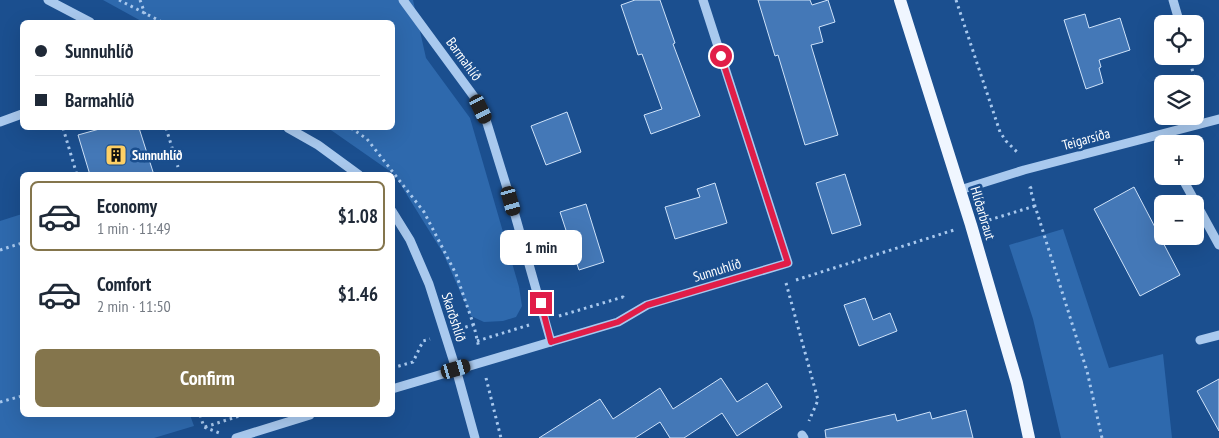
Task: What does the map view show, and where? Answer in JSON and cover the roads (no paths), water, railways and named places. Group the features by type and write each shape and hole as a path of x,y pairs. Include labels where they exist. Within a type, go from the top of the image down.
{"main road":[{"name":"Hlíðarbraut","path":"900,0 960,190 1017,383 1029,438"}],"street":[{"path":"48,0 86,20"},
{"name":"Barmahlíð","path":"403,0 475,98 486,120 551,342"},
{"name":"Sunnuhlíð","path":"395,388 618,322 647,305 788,263 703,0"},
{"path":"1172,0 1177,15"},
{"path":"0,122 20,115"},
{"name":"Teigarsíða","path":"960,190 1024,170 1219,119"},
{"path":"292,130 318,145 355,172"},
{"path":"1186,185 1219,245"},
{"name":"Skarðshlíð","path":"395,216 410,240 425,275 456,369 475,438"},
{"path":"1200,340 1219,335"},
{"path":"236,438 304,417"}],"place":[{"name":"Sunnuhlíð","path":"116,155"}]}
